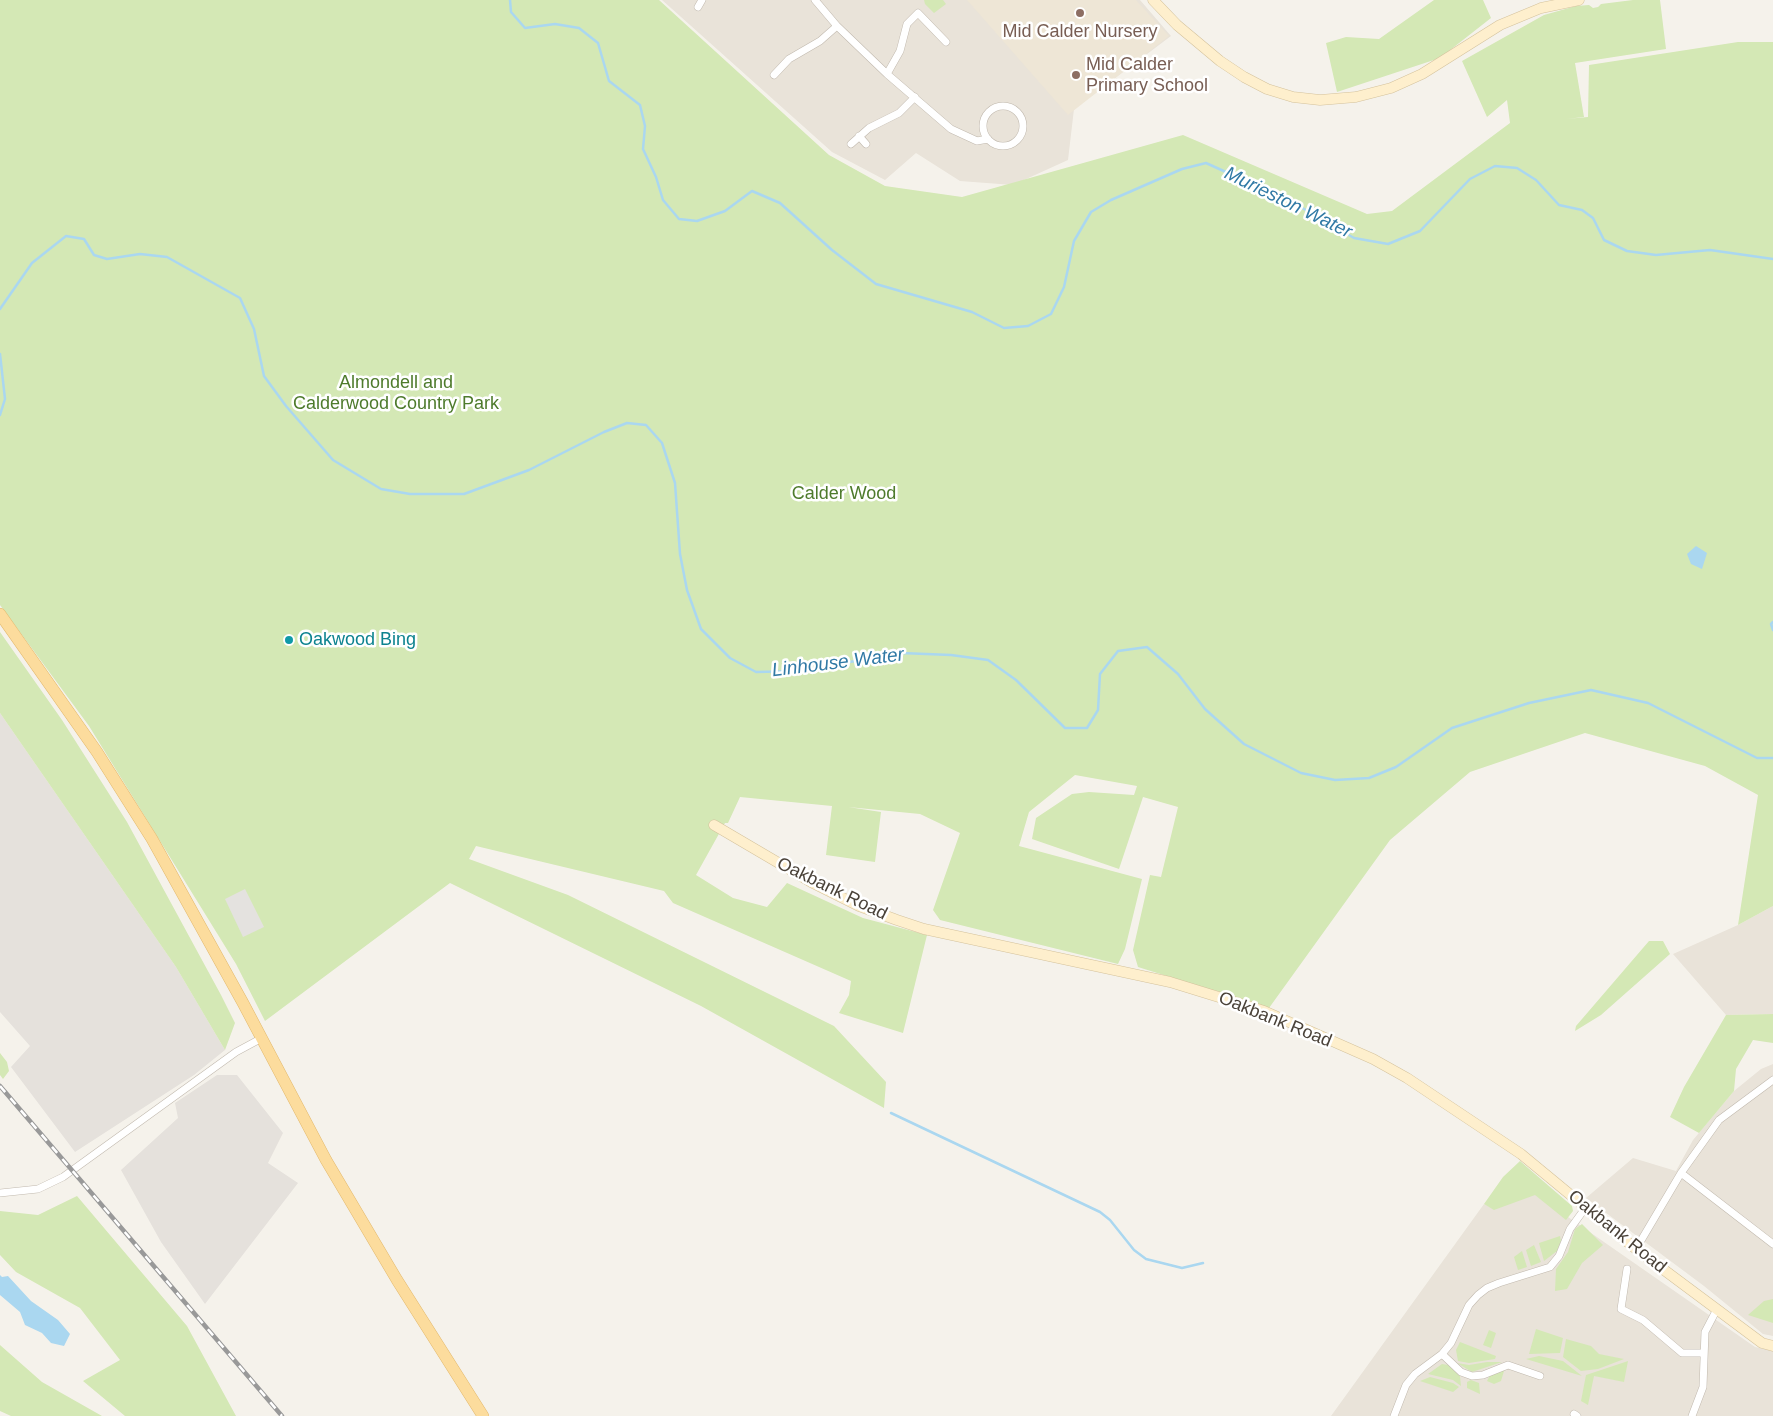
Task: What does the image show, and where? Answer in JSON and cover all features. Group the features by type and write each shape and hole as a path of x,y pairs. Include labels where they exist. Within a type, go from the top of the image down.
{"main road":[{"path":"0,614 97,752 152,840 262,1038 336,1177 402,1288 483,1416"}],"street":[{"path":"815,0 837,26 887,74 951,129 977,140 988,139 1000,146 1013,144 1018,140 1023,126 1018,113 1003,106 992,110 984,120 984,130 988,139"},
{"path":"1153,0 1177,25 1220,61 1244,77 1268,89 1293,97 1320,100 1356,97 1391,88 1422,74 1500,26 1542,8 1579,0"},
{"path":"887,74 900,51 907,24 918,13 946,42"},
{"path":"774,75 789,59 820,41 837,26"},
{"path":"851,144 869,128 899,113 915,97"},
{"path":"859,136 866,144"},
{"name":"Oakbank Road","path":"714,825 810,882 859,906 905,923 924,929 1170,982 1264,1011 1373,1059 1407,1078 1521,1154 1636,1249 1762,1343 1773,1346"},
{"path":"0,1193 38,1189 63,1177 236,1052 262,1038"},
{"path":"1636,1249 1681,1173 1719,1120 1773,1080"},
{"path":"1681,1173 1773,1244"},
{"path":"1394,1416 1406,1385 1415,1374 1442,1354 1451,1343 1466,1310 1478,1295 1487,1288 1499,1283 1550,1267 1559,1256 1570,1230 1586,1207"},
{"path":"1628,1270 1621,1308 1643,1320 1682,1353 1704,1353"},
{"path":"1692,1416 1702,1387 1704,1332 1717,1309"},
{"path":"1442,1354 1461,1372 1472,1376 1484,1375 1508,1365 1540,1376"}],"shaded area":[{"path":"662,0 1140,0 1171,36 1074,109 1068,160 1013,185 960,181 916,153 885,180 832,152"},
{"name":"Mid Calder Primary School","path":"967,0 1136,0 1169,36 1068,115"},
{"path":"0,713 176,967 225,1050 194,1075 75,1152 11,1067 30,1046 0,1012"},
{"path":"245,889 264,927 243,937 225,899"},
{"path":"1773,906 1773,1014 1726,1015 1673,954 1738,925"},
{"path":"1773,1064 1773,1336 1763,1334 1704,1286 1586,1198 1633,1158 1676,1171 1693,1140 1734,1091 1761,1069"},
{"path":"217,1075 237,1075 283,1133 268,1163 298,1183 205,1304 161,1242 121,1170 178,1118 175,1103"},
{"path":"1535,1194 1755,1347 1773,1351 1773,1416 1331,1416 1484,1204 1494,1209"}],"green space":[{"name":"Almondell and Calderwood Country Park","path":"0,0 659,0 829,155 885,186 962,197 1183,135 1367,214 1392,211 1510,123 1507,100 1487,117 1462,61 1544,15 1576,6 1589,5 1593,8 1601,4 1633,0 1660,0 1666,49 1575,63 1584,117 1566,119 1588,117 1589,65 1738,42 1773,42 1773,906 1738,925 1758,795 1705,766 1585,733 1470,772 1390,840 1269,1008 1138,967 1133,950 1150,875 1161,877 1178,807 1143,797 1119,869 1032,839 1036,818 1072,794 1089,792 1134,795 1137,786 1075,775 1029,812 1019,846 1142,879 1125,949 1118,964 940,920 933,910 960,833 920,814 848,807 881,812 875,862 826,855 832,806 740,797 728,823 725,823 696,875 733,898 767,907 787,883 863,918 927,935 903,1033 839,1013 849,995 851,981 673,903 664,891 476,846 469,859 568,895 834,1026 886,1082 884,1108 701,1006 450,883 265,1021 236,964 89,726 0,605"},
{"path":"924,0 943,0 946,4 934,13 925,4"},
{"path":"1434,0 1483,0 1491,18 1440,58 1337,92 1326,43 1346,37 1379,39"},
{"path":"0,632 62,720 127,822 221,995 235,1023 225,1050 176,967 0,713"},
{"path":"1649,941 1663,941 1670,954 1601,1015 1575,1031 1576,1026"},
{"path":"1773,1014 1773,1043 1753,1040 1736,1069 1734,1091 1699,1133 1670,1117 1684,1087 1726,1015"},
{"path":"0,1053 7,1062 9,1071 3,1079 0,1075"},
{"path":"1520,1161 1572,1206 1573,1211 1566,1220 1535,1195 1494,1210 1484,1204 1503,1177"},
{"path":"77,1196 187,1326 236,1416 125,1416 83,1381 120,1360 80,1308 16,1272 0,1255 0,1211 38,1215"},
{"path":"1582,1224 1603,1245 1582,1263 1567,1289 1555,1291 1556,1269 1568,1252 1575,1229"},
{"path":"1560,1236 1561,1241 1557,1251 1544,1261 1539,1243"},
{"path":"1534,1245 1541,1262 1531,1266 1526,1250"},
{"path":"1522,1251 1527,1267 1518,1270 1514,1257"},
{"path":"1773,1299 1773,1323 1748,1315 1764,1301"},
{"path":"1536,1329 1563,1338 1560,1353 1529,1354"},
{"path":"1489,1330 1496,1333 1491,1348 1483,1345"},
{"path":"1566,1339 1591,1346 1599,1354 1624,1359 1598,1369 1581,1371 1563,1357"},
{"path":"1460,1342 1496,1356 1495,1359 1469,1363 1458,1361 1456,1350"},
{"path":"0,1345 42,1382 102,1416 11,1416 0,1411"},
{"path":"1539,1356 1563,1361 1582,1376 1526,1359"},
{"path":"1628,1361 1624,1382 1594,1376 1588,1405 1581,1401 1586,1375"},
{"path":"1502,1362 1472,1372 1457,1363 1469,1365"},
{"path":"1442,1364 1448,1365 1460,1376 1461,1386 1453,1380 1428,1374"},
{"path":"1504,1371 1501,1381 1494,1384 1487,1381 1490,1375"},
{"path":"1430,1377 1453,1383 1459,1387 1453,1392 1420,1381"},
{"path":"1471,1380 1479,1383 1480,1394 1467,1388 1467,1382"}],"water":[{"path":"1696,546 1707,553 1702,569 1691,564 1687,554"},
{"path":"0,1275 2,1277 8,1276 31,1301 58,1320 70,1334 64,1346 51,1343 42,1333 25,1325 20,1312 0,1295"}],"waterway":[{"name":"Murieston Water","path":"510,0 511,12 525,28 555,24 579,28 598,43 609,81 640,105 645,126 643,149 656,177 663,200 679,219 697,221 725,211 752,191 780,203 832,250 876,284 972,312 1004,328 1028,326 1051,314 1064,287 1074,241 1091,212 1111,200 1182,169 1206,163 1292,202 1354,238 1388,244 1420,231 1470,179 1495,166 1517,168 1536,180 1559,205 1582,210 1593,218 1604,240 1627,251 1656,255 1710,250 1773,259"},
{"name":"Linhouse Water","path":"0,309 32,263 66,236 84,239 94,255 107,259 140,254 167,257 240,298 254,329 264,376 286,406 333,460 381,489 410,494 464,494 529,470 604,432 627,423 646,425 662,443 675,483 680,554 687,590 701,629 730,658 756,672 798,671 901,653 951,655 988,660 1016,680 1065,728 1087,728 1098,710 1100,674 1118,651 1147,647 1178,674 1205,709 1244,744 1301,773 1335,780 1369,778 1396,767 1452,728 1529,703 1591,690 1648,703 1757,758 1773,758"},
{"name":"Linhouse Water","path":"0,354 5,399 0,415"},
{"name":"Linhouse Water","path":"1773,622 1771,624 1773,630"},
{"path":"891,1113 1100,1212 1110,1220 1134,1250 1146,1259 1182,1268 1203,1263"}],"railway":[{"path":"0,1086 282,1416"}],"place":[{"name":"Mid Calder Nursery","path":"1080,13"},
{"name":"Mid Calder Primary School","path":"1076,75"},
{"name":"Oakwood Bing","path":"289,640"}],"park label":[{"name":"Calder Wood","path":"844,494"}]}
